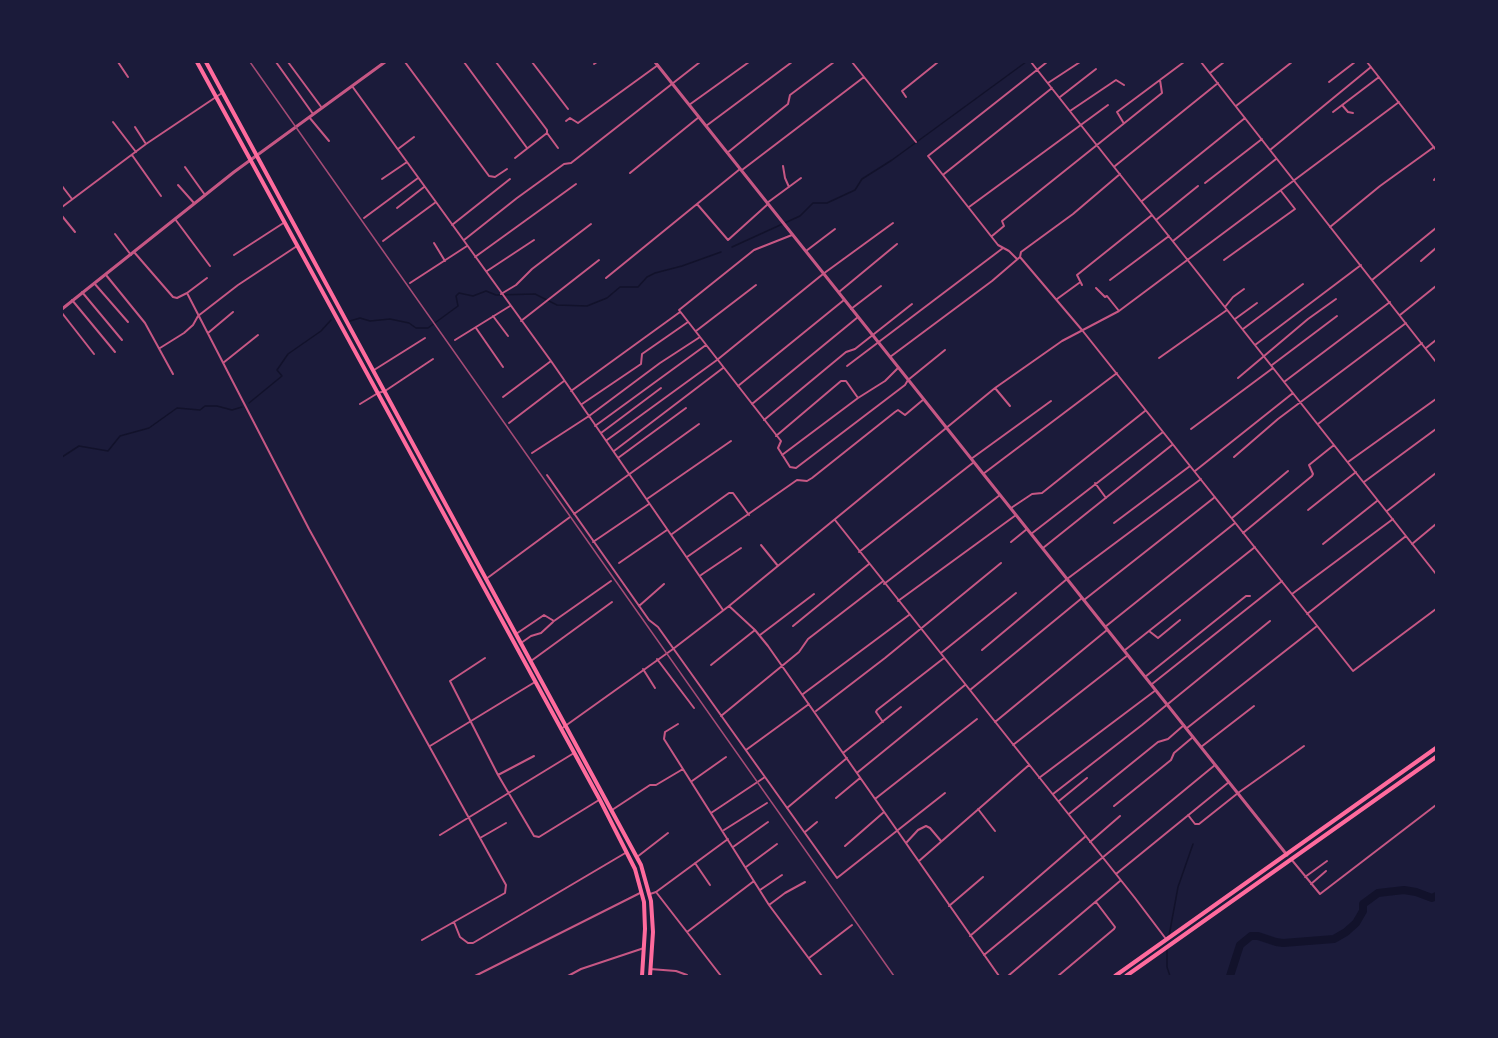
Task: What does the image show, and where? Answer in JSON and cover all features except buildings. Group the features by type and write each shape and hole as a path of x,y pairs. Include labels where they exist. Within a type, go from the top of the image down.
{"main road":[{"path":"197,62 627,852 642,892 645,929 642,976"},
{"path":"206,62 636,857 650,894 653,932 650,976"},
{"path":"1126,976 1209,919 1390,781 1437,748"},
{"path":"1115,976 1190,923 1437,758"},
{"path":"1408,768 1414,773"},
{"path":"1390,781 1395,786"},
{"path":"1204,914 1209,919"},
{"path":"1190,923 1195,928"}],"street":[{"path":"118,62 128,77"},
{"path":"276,62 313,114"},
{"path":"288,62 321,108"},
{"path":"94,354 62,311 72,300 256,156 386,62"},
{"path":"405,62 489,176 495,177 507,169"},
{"path":"464,62 527,148"},
{"path":"496,62 558,148"},
{"path":"532,62 568,109"},
{"path":"463,240 564,164 571,163 700,62"},
{"path":"689,105 749,62"},
{"path":"706,126 792,62"},
{"path":"727,153 788,104 790,95 834,62"},
{"path":"858,62 853,63 916,142"},
{"path":"906,97 902,91 938,62"},
{"path":"1031,62 1437,574"},
{"path":"1047,62 929,157 992,236 1003,248 1018,258 1057,299 1353,671 1437,609"},
{"path":"1048,83 1080,62"},
{"path":"1123,122 1117,112 1184,62"},
{"path":"1201,62 1437,362"},
{"path":"1210,73 1224,62"},
{"path":"1236,106 1292,62"},
{"path":"1329,82 1355,62"},
{"path":"1330,226 1380,186 1435,148 1367,62"},
{"path":"566,122 570,118 578,123 656,63 1320,894 1437,805"},
{"path":"1270,150 1371,67"},
{"path":"1059,98 1095,69"},
{"path":"606,278 740,170 864,77"},
{"path":"1333,112 1379,77"},
{"path":"1070,111 1116,80 1124,85"},
{"path":"992,236 1004,226 1002,221 1162,93 1160,80"},
{"path":"1114,167 1218,83"},
{"path":"352,86 607,440 628,474 723,610"},
{"path":"943,175 1052,88"},
{"path":"62,207 146,144 222,93"},
{"path":"561,729 729,606 995,388 1062,341 1119,310 1399,102"},
{"path":"969,207 1108,105"},
{"path":"1342,105 1348,112 1353,113"},
{"path":"309,117 329,141"},
{"path":"630,173 699,117"},
{"path":"1142,202 1245,118"},
{"path":"113,122 136,152"},
{"path":"135,127 146,144"},
{"path":"515,158 547,133"},
{"path":"398,149 414,137"},
{"path":"1205,183 1262,140"},
{"path":"132,154 161,196"},
{"path":"1173,241 1277,158"},
{"path":"382,179 407,162"},
{"path":"185,166 205,195"},
{"path":"783,166 789,187"},
{"path":"890,357 992,281 1018,258 1021,252 1073,214 1120,174"},
{"path":"363,219 418,178"},
{"path":"698,204 728,240 767,203 801,178"},
{"path":"452,225 510,179"},
{"path":"178,184 194,204"},
{"path":"475,257 576,184"},
{"path":"62,186 72,199"},
{"path":"1156,220 1198,186"},
{"path":"397,207 424,187"},
{"path":"1224,260 1295,209 1281,191"},
{"path":"383,241 436,202"},
{"path":"1057,299 1081,284 1077,275 1152,215"},
{"path":"62,216 75,232"},
{"path":"175,219 210,266"},
{"path":"234,255 285,222"},
{"path":"502,295 591,224"},
{"path":"607,440 717,360 823,274 893,224"},
{"path":"1372,280 1437,228"},
{"path":"806,251 835,229"},
{"path":"115,234 173,297 177,298 187,293 207,278"},
{"path":"571,391 680,312 681,308 754,250 792,235"},
{"path":"1110,280 1169,236"},
{"path":"486,272 534,240"},
{"path":"434,243 445,261"},
{"path":"838,292 897,244"},
{"path":"160,348 193,325 198,316 238,285 297,246"},
{"path":"410,283 467,246"},
{"path":"847,366 1003,248"},
{"path":"1421,261 1437,248"},
{"path":"521,322 599,260"},
{"path":"1255,345 1361,265"},
{"path":"105,274 145,323 173,374"},
{"path":"94,283 128,322"},
{"path":"1243,329 1303,284"},
{"path":"695,331 756,285"},
{"path":"851,309 881,286"},
{"path":"1400,315 1437,286"},
{"path":"1096,288 1105,297 1107,296 1119,310"},
{"path":"1160,358 1226,308 1233,297 1244,290"},
{"path":"82,292 122,340"},
{"path":"187,293 309,529 506,885 505,893 422,940"},
{"path":"1238,378 1336,299"},
{"path":"72,300 115,352"},
{"path":"738,386 844,300"},
{"path":"1284,382 1390,302"},
{"path":"1235,319 1257,303"},
{"path":"764,420 846,352 855,349 912,304"},
{"path":"455,340 510,306"},
{"path":"208,333 233,312"},
{"path":"680,312 781,441 778,448 790,467 796,468 905,385 945,350"},
{"path":"494,316 508,336"},
{"path":"1191,429 1337,316"},
{"path":"752,404 858,317"},
{"path":"581,405 640,364 642,354 688,322"},
{"path":"1234,457 1406,323"},
{"path":"476,328 503,367"},
{"path":"223,363 258,335"},
{"path":"531,453 589,416 660,363 700,337"},
{"path":"373,370 425,338"},
{"path":"1426,348 1437,340"},
{"path":"1318,424 1422,343"},
{"path":"595,426 706,345"},
{"path":"360,404 385,391 433,359"},
{"path":"503,397 550,361"},
{"path":"614,451 723,368"},
{"path":"782,455 858,398 885,381 898,368"},
{"path":"983,474 1117,373"},
{"path":"509,423 564,381"},
{"path":"777,436 841,381 846,381 858,398"},
{"path":"601,433 661,388"},
{"path":"995,388 1010,406"},
{"path":"1194,471 1293,393"},
{"path":"687,557 798,480 807,481 812,478 895,411 898,410 905,415 924,399"},
{"path":"1348,462 1437,399"},
{"path":"859,552 1051,401"},
{"path":"618,458 686,408"},
{"path":"1011,508 1032,494 1042,493 1146,410"},
{"path":"574,514 699,424"},
{"path":"1364,482 1437,429"},
{"path":"1031,534 1163,432"},
{"path":"646,500 731,441"},
{"path":"1043,548 1173,444"},
{"path":"1243,532 1312,477 1310,465 1334,445"},
{"path":"1114,523 1190,466"},
{"path":"1232,518 1288,471"},
{"path":"1308,510 1356,472"},
{"path":"1386,511 1437,473"},
{"path":"547,476 837,878 945,793"},
{"path":"982,650 1067,579 1201,479"},
{"path":"1095,483 1106,498"},
{"path":"671,535 729,493 733,493 749,515"},
{"path":"722,716 801,650 808,639 1000,495"},
{"path":"969,690 1215,497"},
{"path":"1323,544 1378,501"},
{"path":"593,542 649,504"},
{"path":"898,601 1016,515"},
{"path":"486,579 570,517"},
{"path":"1292,594 1393,519"},
{"path":"835,520 1167,940"},
{"path":"995,722 1235,523"},
{"path":"1412,543 1437,524"},
{"path":"620,564 668,530"},
{"path":"1011,542 1028,530"},
{"path":"1307,614 1406,536"},
{"path":"761,545 778,566"},
{"path":"700,576 741,548"},
{"path":"1124,651 1255,548"},
{"path":"815,712 1001,563"},
{"path":"793,626 868,564"},
{"path":"521,643 541,633 554,621 611,581"},
{"path":"1151,684 1282,581"},
{"path":"639,606 664,584"},
{"path":"940,653 1016,593"},
{"path":"760,635 814,594"},
{"path":"1145,677 1246,596 1250,596"},
{"path":"531,661 612,602"},
{"path":"729,606 760,635 782,664 999,976"},
{"path":"516,634 544,615 554,621"},
{"path":"802,694 909,615"},
{"path":"1149,631 1158,638 1180,620"},
{"path":"1053,794 1270,621"},
{"path":"1187,729 1317,626"},
{"path":"711,665 755,630"},
{"path":"1013,745 1128,655"},
{"path":"485,658 450,681 498,775 537,838 600,800"},
{"path":"883,722 877,710 944,658"},
{"path":"657,659 694,708"},
{"path":"643,669 655,688"},
{"path":"429,746 535,682"},
{"path":"857,773 965,685"},
{"path":"1039,778 1156,690"},
{"path":"746,750 809,704"},
{"path":"1201,747 1254,706"},
{"path":"843,753 901,707"},
{"path":"875,799 977,719"},
{"path":"678,724 665,732 663,736 769,905 822,976"},
{"path":"1069,814 1158,742 1168,739 1184,725"},
{"path":"1114,806 1171,760 1174,753 1193,737"},
{"path":"1188,815 1195,824 1199,824 1304,746"},
{"path":"440,835 574,753"},
{"path":"498,775 534,756"},
{"path":"691,782 726,757"},
{"path":"787,808 847,758"},
{"path":"918,861 1029,765"},
{"path":"984,955 1215,765"},
{"path":"612,810 650,785 656,785 683,769"},
{"path":"711,813 765,777"},
{"path":"836,798 861,778"},
{"path":"1058,801 1087,778"},
{"path":"1116,874 1229,782"},
{"path":"722,831 767,803"},
{"path":"978,809 994,831"},
{"path":"845,846 884,812"},
{"path":"1090,842 1120,816"},
{"path":"733,847 768,822"},
{"path":"805,832 817,822"},
{"path":"479,839 506,823"},
{"path":"906,843 918,830 926,826 941,841"},
{"path":"636,857 668,833"},
{"path":"970,936 1086,836"},
{"path":"650,894 656,892 728,839"},
{"path":"746,867 777,844"},
{"path":"454,922 460,937 468,943 473,943 627,852"},
{"path":"1305,877 1327,861"},
{"path":"694,862 710,885"},
{"path":"1311,884 1326,871"},
{"path":"760,890 782,875"},
{"path":"950,906 983,877"},
{"path":"1008,976 1121,880"},
{"path":"686,933 754,881"},
{"path":"769,905 805,882"},
{"path":"475,976 642,892"},
{"path":"656,892 721,976"},
{"path":"1058,976 1115,928 1096,902"},
{"path":"808,959 852,925"},
{"path":"568,976 581,969 644,948"},
{"path":"650,969 676,971 687,975"}],"waterway":[{"path":"732,247 800,216 813,203 827,203 855,190 862,179 892,160 1026,62"},
{"path":"350,321 360,318 370,321 390,319 409,323 416,328 428,328 458,306 456,296 459,293 473,296 486,291 496,295 535,294 557,305 587,306 607,298 620,287 638,287 647,277 655,273 721,252"},
{"path":"249,403 282,376 277,370 288,354 321,331 331,320"},
{"path":"62,457 79,446 108,451 120,436 149,428 177,408 200,410 205,406 217,406 232,410 242,407"},
{"path":"1169,936 1178,887 1193,844"},
{"path":"1230,976 1240,945 1251,936 1283,943 1334,939 1356,923 1363,911 1363,904 1378,893 1404,890 1432,898 1436,896"},
{"path":"1167,950 1167,967 1170,976"}],"railway":[{"path":"250,62 894,976"}]}
